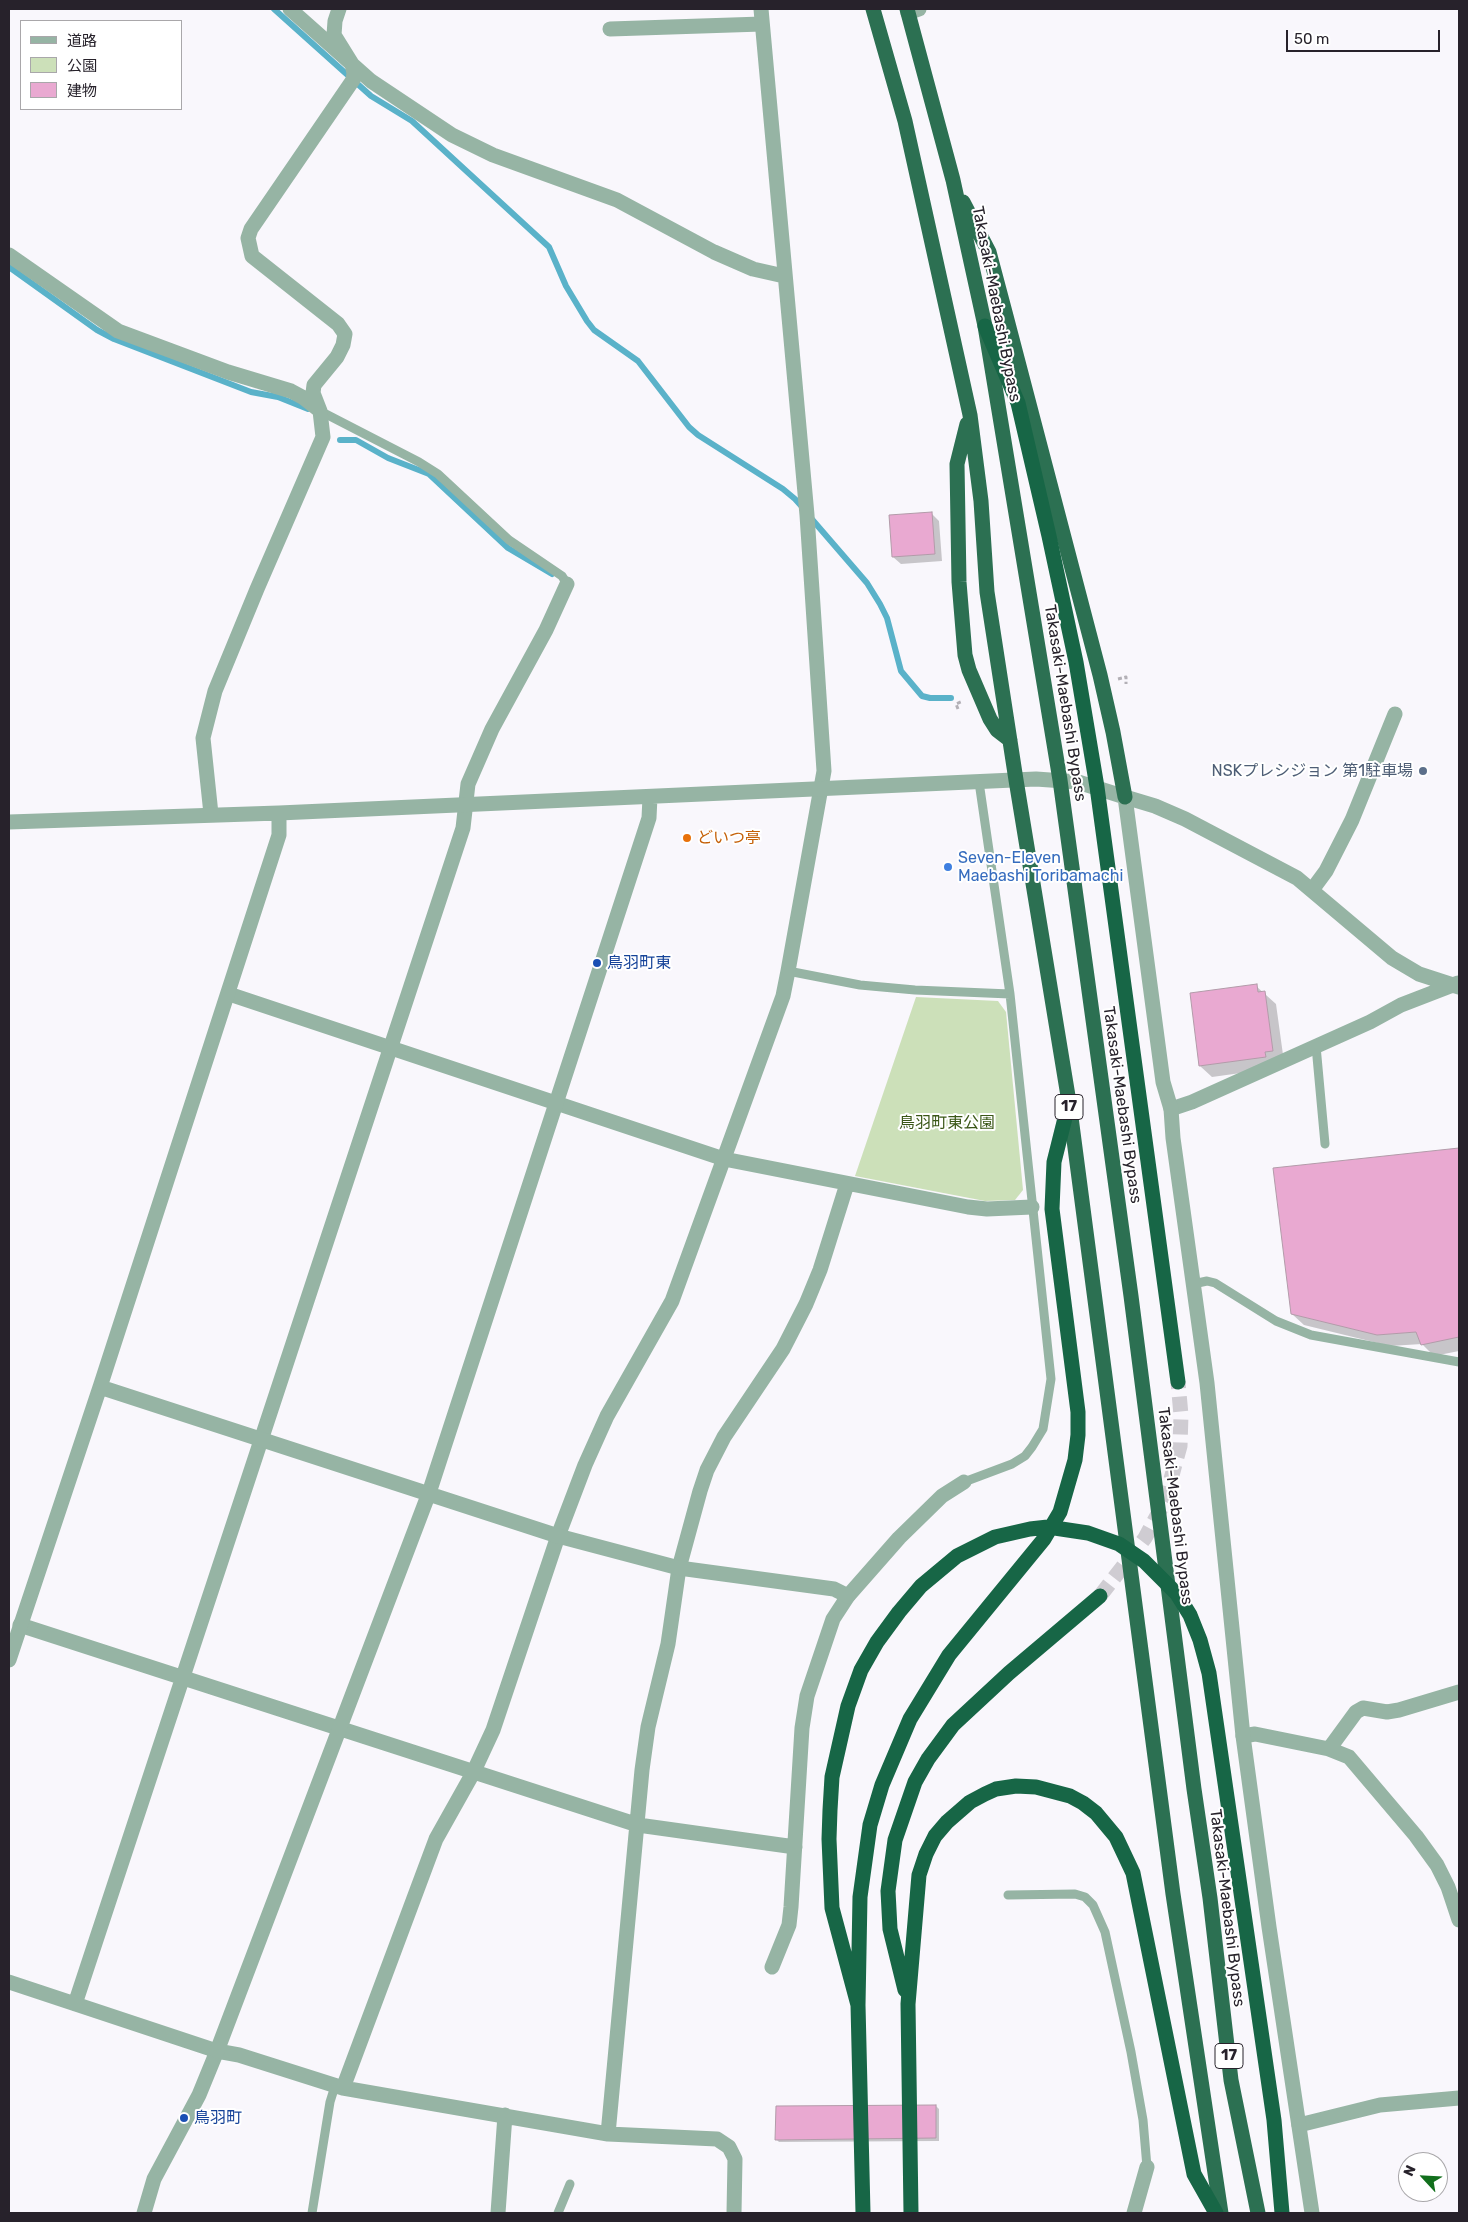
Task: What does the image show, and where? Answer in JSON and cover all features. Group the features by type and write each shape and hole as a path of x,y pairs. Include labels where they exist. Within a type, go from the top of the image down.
{"highway":[{"name":"17","path":"873,9 905,121 970,415 981,501 987,592 1069,1102 1173,1894 1221,2213"},
{"name":"Takasaki-Maebashi Bypass","path":"911,10 953,180 985,326 1060,780 1131,1296 1194,1789 1210,1898 1231,2080 1258,2213"},
{"path":"953,180 989,252 1102,684 1125,797"},
{"path":"985,326 1018,403 1050,536 1076,662 1097,787 1178,1382"},
{"path":"970,415 957,464 959,582 965,655 969,670 990,719 998,730 1010,740"},
{"path":"863,2213 858,2005 860,1897 870,1825 898,1746 910,1719 949,1655 1044,1539 1060,1512 1069,1484 1078,1435 1078,1412 1052,1209 1054,1162 1069,1102"},
{"path":"858,2005 832,1908 829,1839 832,1777 848,1706 861,1670 877,1642 915,1593 957,1556 994,1537 1030,1529 1048,1527 1100,1536 1138,1556 1177,1594 1190,1615 1200,1640 1209,1673 1238,1886 1274,2120 1282,2213"},
{"path":"908,2004 890,1928 888,1891 895,1840 915,1782 928,1759 953,1725 1100,1596"},
{"path":"911,2213 908,2004 916,1901 920,1875 926,1854 935,1836 947,1822 970,1802 996,1789 1016,1786 1036,1787 1070,1796 1083,1802 1107,1824 1116,1837 1133,1873 1194,2174 1216,2213"}],"street":[{"path":"290,9 352,64 396,99 433,124 469,144 493,155 617,200 714,252 753,269 784,276"},
{"path":"211,814 203,738 215,692 323,437 320,411 313,393 314,385 337,357 343,346 345,334 338,324 252,256 248,238 251,229 353,80 352,64 334,35 335,21 339,9"},
{"path":"339,2087 436,1839 473,1773 493,1730 558,1536 597,1438 672,1302 783,996 824,771 807,515 762,16 610,29"},
{"path":"9,255 118,331 228,372 291,391 304,398 320,411"},
{"path":"75,2004 184,1679 463,828 468,784 492,729 546,630 567,584"},
{"path":"1312,890 1326,872 1352,820 1394,714"},
{"path":"9,822 279,813 1016,780 1060,780 1097,787 1185,818 1298,878 1392,958 1419,974 1458,985"},
{"path":"144,2213 154,2179 199,2095 217,2051 429,1493 649,818 650,797"},
{"path":"1125,797 1163,1082 1171,1109 1173,1138 1206,1383 1243,1736 1269,1928 1312,2213"},
{"path":"9,1660 280,835 279,813"},
{"path":"1171,1109 1192,1102 1370,1022 1401,1005 1458,985"},
{"path":"229,994 724,1159 968,1207 1032,1207"},
{"path":"608,2134 642,1770 648,1727 668,1644 680,1568 707,1470 724,1437 783,1349 806,1304 823,1261 847,1184"},
{"path":"100,1387 558,1536 680,1568 834,1589 848,1596"},
{"path":"772,1966 788,1924 802,1728 807,1696 833,1619 848,1596 922,1513 942,1496 964,1482"},
{"path":"20,1625 638,1825 795,1847"},
{"path":"1330,1749 1356,1712 1363,1708 1387,1712 1459,1692"},
{"path":"1243,1736 1255,1734 1330,1749 1349,1757 1416,1836 1441,1872 1459,1920"},
{"path":"9,1982 217,2051 240,2055 339,2087 608,2134 717,2139 729,2147 735,2159 734,2213"},
{"path":"1299,2125 1380,2105 1459,2098"},
{"path":"498,2213 505,2115"},
{"path":"1136,2213 1147,2166"}],"lane":[{"path":"320,411 419,462 438,474 509,540 562,576 567,584"},
{"path":"964,1482 1018,1460 1032,1447 1043,1429 1051,1379 1010,994 979,782"},
{"path":"788,971 860,985 915,990 1010,994"},
{"path":"1316,1046 1325,1144"},
{"path":"1193,1284 1207,1281 1215,1283 1276,1321 1311,1335 1459,1362"},
{"path":"1008,1895 1075,1894 1085,1897 1093,1905 1105,1932 1129,2043 1143,2120 1147,2166"},
{"path":"312,2213 330,2102 339,2087"},
{"path":"558,2213 570,2184"}],"path":[{"path":"1117,679 1126,678 1126,684"},
{"path":"958,709 956,704 964,701"}],"green space":[{"name":"鳥羽町東公園","path":"916,997 998,1001 1006,1012 1023,1190 1015,1200 985,1201 855,1176"}],"building":[{"path":"932,512 935,554 892,557 889,515"},
{"path":"1257,984 1258,992 1265,991 1273,1051 1265,1052 1266,1057 1199,1066 1190,993"},
{"path":"1459,1148 1459,1337 1421,1345 1416,1332 1377,1335 1291,1314 1273,1168"},
{"path":"936,2105 936,2138 775,2140 776,2106"}],"waterway":[{"path":"274,9 371,96 412,121 549,247 566,286 587,321 594,330 638,361 689,427 698,435 783,489 804,509"},
{"path":"9,267 97,330 114,339 251,392 278,397 308,409"},
{"path":"340,440 356,440 388,458 429,474 508,548 552,574"},
{"path":"810,517 867,583 880,604 887,618 901,671 922,696 951,698"}],"tunnel":[{"path":"1100,1596 1145,1538 1165,1501 1180,1446 1181,1415 1178,1382"}],"place":[{"name":"NSKプレシジョン 第1駐車場","path":"1423,771"},
{"name":"どいつ亭","path":"687,838"},
{"name":"Seven-Eleven Maebashi Toribamachi","path":"948,867"},
{"name":"鳥羽町東","path":"597,963"},
{"name":"鳥羽町","path":"184,2118"}]}
